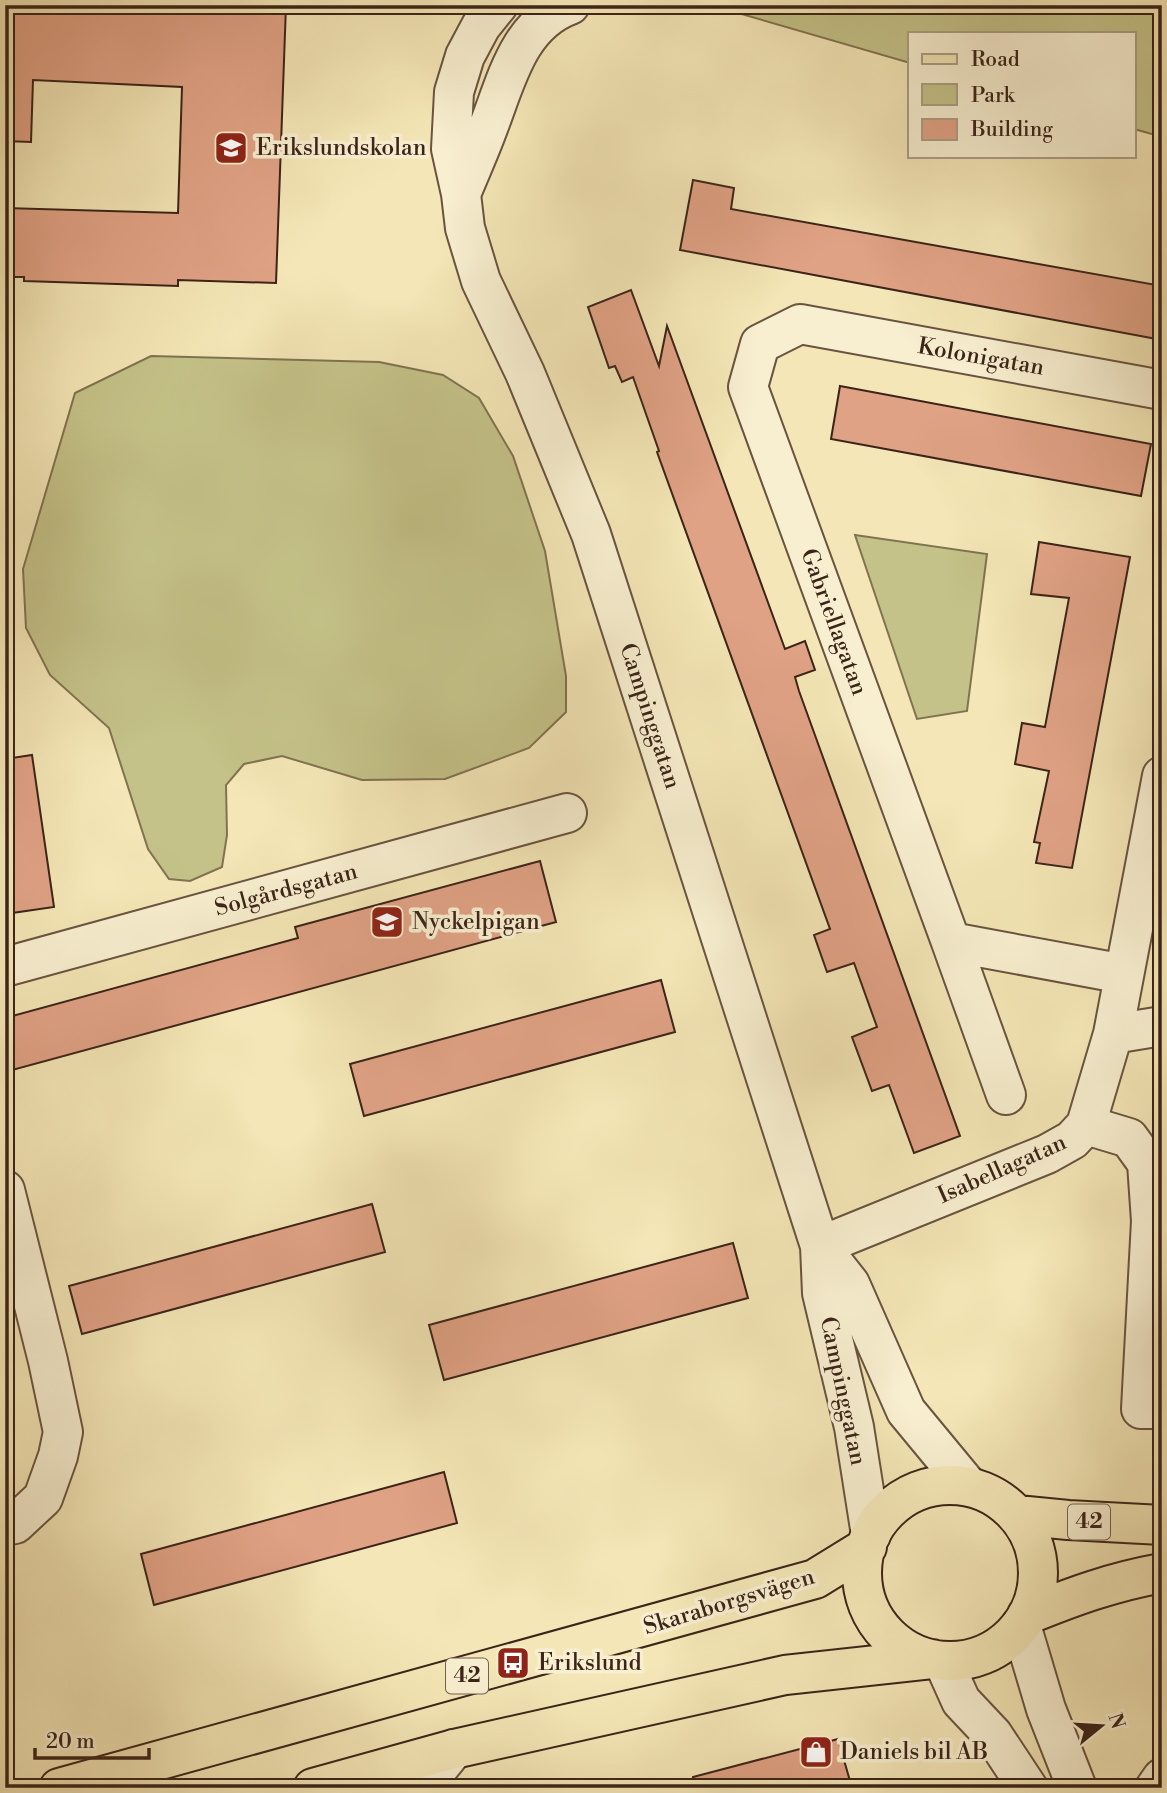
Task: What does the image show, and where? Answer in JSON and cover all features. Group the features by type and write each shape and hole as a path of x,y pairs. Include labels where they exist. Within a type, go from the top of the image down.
{"main road":[{"name":"42","path":"869,1541 877,1524 894,1505 915,1492 939,1485 968,1486 995,1496 1017,1515 1032,1541 1037,1563 1037,1586 1024,1620"},
{"name":"42","path":"1017,1515 1162,1525"},
{"path":"869,1541 863,1571 864,1586 872,1613 900,1644 922,1656 938,1660"},
{"name":"Skaraborgsvägen","path":"60,1788 802,1583 831,1570 869,1541"},
{"path":"313,1788 454,1749 785,1675 938,1660 965,1660 987,1653 1006,1641 1024,1620 1077,1594 1119,1580 1162,1573"}],"street":[{"name":"Campinggatan","path":"498,5 481,26 465,56 454,92 451,149 465,228 481,281 524,373 591,534 820,1246 822,1293 854,1427 869,1541"},
{"name":"Campinggatan","path":"461,194 520,48 539,24 570,5"},
{"name":"Kolonigatan","path":"800,324 1162,390"},
{"name":"Gabriellagatan","path":"800,324 760,344 748,387 1006,1095"},
{"name":"Isabellagatan","path":"820,1246 1047,1154 1072,1140 1086,1125 1113,1034 1162,776"},
{"name":"Solgårdsgatan","path":"5,967 568,813"},
{"path":"951,942 1124,974"},
{"path":"1113,1034 1162,1026"},
{"path":"1086,1125 1129,1138 1147,1163 1151,1221 1141,1409 1162,1409"},
{"path":"5,1190 48,1361 62,1432 58,1456 43,1498 8,1513"},
{"name":"Campinggatan","path":"820,1246 849,1284 906,1411 968,1486"},
{"path":"1024,1620 1046,1709 1077,1788"},
{"path":"938,1660 961,1701 993,1735 1028,1788"},
{"path":"422,1788 454,1749"},
{"path":"1155,1788 1162,1778"}],"green space":[{"path":"736,5 1162,5 1162,137 1136,130 1136,32 908,32 908,62 738,13"},
{"path":"151,356 379,362 443,375 479,398 513,456 545,551 566,676 566,712 529,748 445,779 362,780 282,756 244,764 226,785 227,835 222,867 190,881 169,879 148,849 109,728 50,675 26,628 23,569 75,393"},
{"path":"855,535 987,554 967,711 917,719"}],"building":[{"name":"Erikslundskolan","path":"5,5 286,5 276,283 178,280 178,286 24,281 24,277 5,277 5,208 178,213 182,87 33,80 31,142 5,141"},
{"path":"693,180 734,188 731,209 1162,286 1162,340 680,250"},
{"path":"631,290 659,366 667,326 785,649 805,641 815,670 795,677 799,691 960,1136 914,1153 889,1085 872,1091 852,1037 877,1027 854,963 827,972 814,935 830,929 657,452 659,451 633,377 622,382 615,366 609,368 588,307"},
{"path":"840,386 1151,444 1141,496 831,439"},
{"path":"1039,542 1130,557 1072,868 1036,863 1040,843 1034,842 1049,771 1015,764 1022,723 1045,727 1069,598 1031,594"},
{"path":"32,755 54,907 5,914 5,759"},
{"path":"540,861 556,922 5,1072 5,1018 298,938 295,927"},
{"path":"661,980 675,1032 364,1116 350,1064"},
{"path":"372,1204 385,1252 82,1334 69,1286"},
{"path":"733,1243 748,1298 444,1380 429,1325"},
{"path":"444,1472 457,1523 154,1605 141,1554"},
{"name":"Daniels bil AB","path":"838,1739 852,1788 694,1788 693,1777"}],"place":[{"name":"Erikslundskolan","path":"231,148"},
{"name":"Nyckelpigan","path":"387,922"},
{"name":"Erikslund","path":"513,1663"},
{"name":"Daniels bil AB","path":"816,1752"}]}
